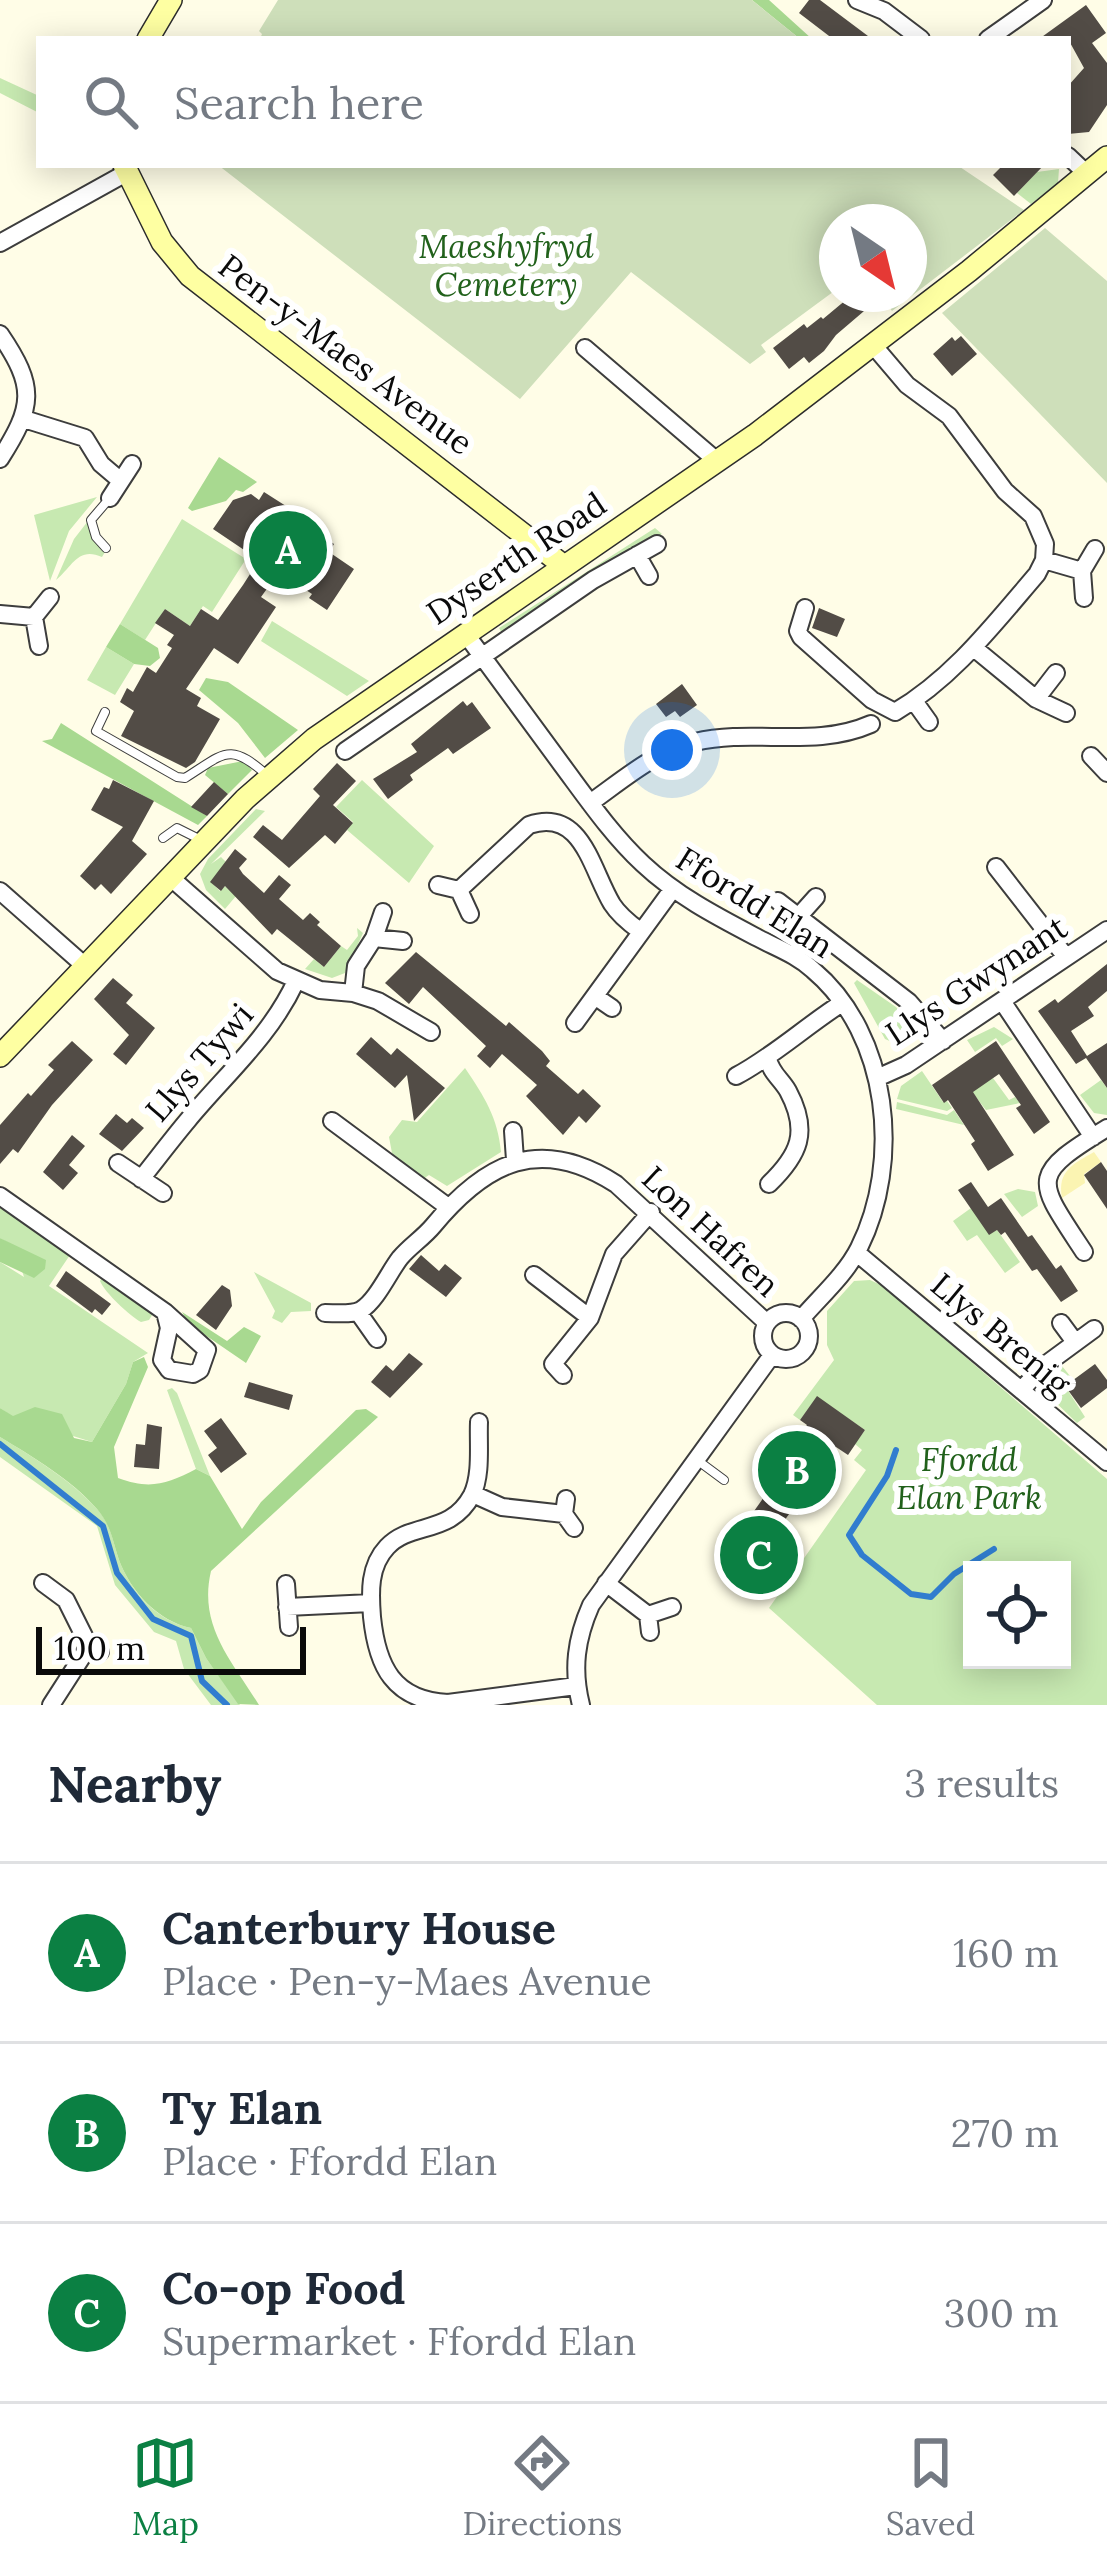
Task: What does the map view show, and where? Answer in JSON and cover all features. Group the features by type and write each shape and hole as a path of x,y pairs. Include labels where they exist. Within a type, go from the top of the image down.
{"main road":[{"path":"150,36 171,0"},
{"name":"Dyserth Road","path":"0,1056 204,842 269,778 334,724 717,461 873,345 1107,157"},
{"name":"Pen-y-Maes Avenue","path":"125,169 168,253 190,277 564,566"}],"street":[{"path":"857,0 884,11 917,36"},
{"path":"992,36 1043,0"},
{"path":"1071,159 1087,174"},
{"path":"0,243 125,169"},
{"path":"0,334 25,375 28,395 24,419 0,459"},
{"path":"805,608 798,631 801,637 872,700 895,712 974,648 1044,560 1045,544 1033,516 1005,491 949,416 907,385 873,345"},
{"path":"601,362 615,346"},
{"path":"585,348 717,461"},
{"path":"24,419 85,438 101,464 121,481"},
{"path":"110,498 132,464"},
{"path":"345,751 657,544"},
{"path":"1084,598 1082,571 1095,549"},
{"path":"637,555 649,576"},
{"path":"1044,560 1082,571"},
{"path":"39,646 34,617 50,597"},
{"path":"0,614 34,617"},
{"name":"Ffordd Elan","path":"465,633 617,838 672,890 812,968 842,1003 877,1078 884,1123 883,1168 875,1210 857,1253 801,1319 808,1331 804,1351 785,1360 772,1355 606,1583 579,1632 576,1686 581,1705"},
{"path":"974,648 1036,699 1066,713"},
{"path":"1036,699 1055,673"},
{"path":"914,701 929,722"},
{"path":"590,803 652,758 701,740 825,748 871,724"},
{"path":"374,730 386,748"},
{"path":"1091,756 1107,772"},
{"path":"459,890 529,825 544,820 558,823 582,841 610,901 640,932"},
{"path":"996,867 1066,957"},
{"path":"170,878 277,971 320,989 378,1001 431,1033"},
{"path":"438,885 459,890"},
{"path":"459,890 470,914"},
{"path":"574,1023 604,1002 640,932 672,890"},
{"path":"0,891 86,966"},
{"path":"799,916 816,897"},
{"path":"778,901 909,1002 943,1041"},
{"path":"352,992 356,966 383,912"},
{"name":"Llys Gwynant","path":"877,1078 906,1066 1107,930"},
{"path":"374,938 403,940"},
{"name":"Llys Tywi","path":"141,1179 281,1013 296,981"},
{"path":"1002,1001 1100,1132 1067,1151 1051,1172 1051,1201 1079,1227 1084,1252"},
{"path":"736,1076 768,1059 776,1047 842,1003"},
{"path":"768,1059 771,1071 791,1097 800,1140 792,1161 769,1184"},
{"path":"332,1120 448,1207"},
{"path":"325,1313 358,1312 370,1302 404,1252 430,1231 448,1207 480,1178 515,1160 513,1131"},
{"name":"Lon Hafren","path":"515,1160 541,1157 595,1170 651,1212 767,1323"},
{"path":"118,1163 163,1193"},
{"path":"0,1196 165,1312"},
{"path":"563,1375 553,1364 590,1318 614,1254 651,1212"},
{"name":"Llys Brenig","path":"857,1253 1107,1462"},
{"path":"534,1275 590,1318"},
{"path":"358,1312 377,1339"},
{"path":"772,1355 763,1337 767,1323 779,1314 801,1319"},
{"path":"1061,1323 1075,1342"},
{"path":"1022,1389 1045,1365 1094,1329"},
{"path":"458,1418 483,1422 477,1481 465,1506 437,1527 410,1533 385,1548 371,1577 375,1650 384,1669 426,1704 576,1686"},
{"path":"472,1494 502,1507 568,1514"},
{"path":"43,1583 66,1600 94,1649 51,1705"},
{"path":"606,1583 649,1623 672,1607"},
{"path":"286,1584 289,1627"},
{"path":"287,1607 370,1603"}],"lane":[{"path":"106,548 91,520 110,498"},
{"path":"105,712 96,731 177,777 185,778 228,752 240,753 269,778"},
{"path":"163,838 177,828 204,842"},
{"path":"696,1459 724,1480"}],"green space":[{"path":"278,0 752,0 796,36 261,36 259,31"},
{"path":"752,0 769,0 809,36 796,36"},
{"path":"0,78 36,95 36,111 0,93"},
{"name":"Maeshyfryd Cemetery","path":"222,168 961,168 1024,210 927,284 927,204 819,204 819,302 761,345 766,352 750,364 631,272 520,399"},
{"path":"1059,169 1058,183 1031,204 1017,193 1037,172"},
{"path":"1045,228 1107,281 1107,483 942,313"},
{"path":"219,457 257,482 243,492 236,490 226,501 192,511 188,508"},
{"path":"97,497 69,531 50,581 34,515"},
{"path":"182,519 246,559 212,612 203,606 190,626 165,609 145,640 120,624"},
{"path":"88,521 95,542 105,552 102,557 81,556 56,580 74,539"},
{"path":"655,528 662,534 502,633 499,628"},
{"path":"272,621 369,681 347,696 261,641"},
{"path":"120,624 158,648 160,658 150,666 134,664 106,647"},
{"path":"106,647 134,664 115,695 87,680"},
{"path":"206,678 228,682 298,730 265,758 238,723 199,690"},
{"path":"61,723 207,816 198,825 42,741 52,739"},
{"path":"243,761 252,770 228,794 205,775 208,768"},
{"path":"362,780 434,846 409,883 347,830 353,822 336,807"},
{"path":"256,809 265,811 211,864 221,857 227,863 211,882 236,896 225,909 206,890 200,874 208,859"},
{"path":"357,928 363,933 345,973 332,978 305,969 314,959 324,967 341,946 347,950 358,936"},
{"path":"857,980 896,1007 916,1031 913,1039 899,1045 885,1039 854,983"},
{"path":"994,1027 1013,1039 1002,1046 996,1038 975,1052 967,1040"},
{"path":"465,1068 489,1108 501,1152 447,1186 429,1175 423,1179 392,1153 389,1137 402,1120 417,1122"},
{"path":"922,1071 952,1108 947,1111 897,1099 901,1086"},
{"path":"993,1078 1009,1100 1015,1097 1020,1103 986,1110 968,1087"},
{"path":"1101,1080 1107,1088 1107,1115 1094,1113 1080,1095"},
{"path":"897,1102 947,1115 954,1110 964,1125 896,1109"},
{"path":"1018,1189 1035,1192 1038,1206 1022,1217 1004,1194"},
{"path":"0,1202 72,1252 49,1286 148,1353 133,1362 126,1384 92,1442 13,1417 0,1408 0,1262 24,1277 14,1246 0,1238"},
{"path":"978,1203 989,1234 997,1230 1020,1262 1005,1273 977,1235 967,1241 953,1221"},
{"path":"0,1238 46,1260 45,1269 34,1278 0,1262"},
{"path":"254,1272 311,1303 311,1311 291,1312 282,1323 272,1318 275,1311"},
{"path":"104,1274 154,1312 149,1320 141,1322 112,1298 100,1281"},
{"name":"Ffordd Elan Park","path":"870,1280 883,1286 1107,1479 1107,1705 877,1705 769,1608 866,1470 854,1460 862,1450 855,1444 865,1430 817,1397 800,1420 793,1415 834,1360 827,1345 827,1311 854,1281"},
{"path":"182,1312 227,1341 244,1327 261,1336 246,1363 189,1324"},
{"path":"144,1357 148,1367 114,1447 118,1478 158,1484 196,1469 210,1476 242,1529 261,1502 356,1410 366,1409 378,1417 211,1571 208,1591 213,1626 259,1705 238,1704 191,1628 157,1612 138,1594 124,1572 106,1521 87,1498 0,1437 0,1408 13,1416 35,1407 62,1414 74,1438 92,1442 126,1384 133,1362"},
{"path":"1062,1366 1070,1376 1065,1386 1085,1417 1077,1423 1048,1395 1049,1379"},
{"path":"172,1388 210,1476 196,1469 167,1390"},
{"path":"0,1437 64,1479 97,1509 138,1594 156,1612 191,1628 240,1705 211,1705 184,1669 176,1641 154,1632 115,1585 97,1526 0,1457"}],"sand":[{"path":"1094,1152 1101,1162 1084,1174 1085,1183 1062,1198 1064,1175"}],"building":[{"path":"809,0 820,0 868,36 829,36 799,13"},
{"path":"1086,5 1106,33 1092,43 1107,63 1107,105 1089,132 1071,134 1071,83 1084,68 1071,36 1043,36"},
{"path":"1000,168 1041,168 1014,196 993,175"},
{"path":"831,312 863,312 809,363 804,357 789,369 773,348 804,324 807,328"},
{"path":"961,336 977,354 952,376 933,354 952,337 955,341"},
{"path":"264,492 311,522 308,526 334,544 329,552 354,569 327,610 279,572 261,597 276,607 238,664 214,648 186,689 201,698 197,706 220,719 195,762 186,768 121,736 134,711 120,702 127,688 133,692 147,667 156,673 172,648 167,645 174,635 155,623 165,609 190,626 201,609 218,620 243,585 259,560 213,529 233,500 251,494 259,500"},
{"path":"819,608 845,619 837,637 812,628"},
{"path":"682,684 697,705 680,717 675,711 666,717 656,704"},
{"path":"463,701 467,706 472,702 491,728 453,754 448,748 410,775 413,780 388,799 373,779 417,752 411,744"},
{"path":"337,763 356,781 333,805 353,823 335,844 325,835 289,868 253,837 263,825 282,840 320,796 313,789"},
{"path":"113,780 154,801 132,841 147,854 111,894 101,884 95,890 80,876 123,827 91,810"},
{"path":"214,782 228,794 207,816 191,807"},
{"path":"235,849 247,859 239,868 243,874 264,893 279,875 291,885 279,899 303,920 310,913 341,946 324,967 277,929 272,935 225,886 221,891 210,882"},
{"path":"416,952 506,1026 509,1022 542,1051 550,1061 546,1066 578,1094 583,1089 601,1106 586,1123 579,1116 563,1135 526,1096 537,1085 502,1054 490,1068 477,1056 486,1046 423,987 409,1004 385,983"},
{"path":"1107,964 1107,991 1088,1007 1094,1016 1071,1031 1087,1056 1107,1043 1107,1088 1086,1058 1076,1064 1038,1011 1055,999 1058,1003"},
{"path":"113,978 133,995 126,1003 155,1028 126,1065 113,1054 129,1035 94,999"},
{"path":"371,1037 391,1055 397,1048 445,1088 414,1121 407,1075 395,1088 356,1054"},
{"path":"72,1041 93,1060 52,1105 18,1153 13,1149 0,1164 0,1125 54,1070 48,1065"},
{"path":"996,1041 1050,1122 1034,1134 999,1074 973,1092 1014,1155 988,1171 971,1144 975,1141 932,1085"},
{"path":"116,1114 144,1128 122,1151 99,1134"},
{"path":"72,1135 85,1146 69,1165 78,1173 63,1190 43,1172"},
{"path":"1101,1162 1107,1171 1107,1209 1084,1175"},
{"path":"971,1182 988,1207 1001,1198 1028,1237 1032,1235 1056,1269 1061,1265 1078,1291 1061,1302 1005,1232 989,1235 958,1190"},
{"path":"421,1255 439,1271 445,1264 462,1278 446,1297 409,1269"},
{"path":"66,1271 111,1304 102,1315 95,1309 92,1313 56,1286"},
{"path":"222,1285 230,1290 232,1306 216,1330 196,1315"},
{"path":"409,1353 423,1364 390,1398 371,1382 386,1365 393,1371"},
{"path":"1095,1364 1107,1388 1081,1408 1065,1386"},
{"path":"249,1382 293,1395 289,1410 244,1397"},
{"path":"817,1396 865,1430 848,1455 836,1447 809,1484 814,1487 799,1515 792,1510 771,1539 803,1562 779,1595 716,1549 740,1516 747,1521 769,1490 763,1486 807,1425 800,1420"},
{"path":"221,1418 247,1454 221,1473 208,1455 217,1448 204,1431"},
{"path":"147,1424 162,1427 159,1469 134,1467 136,1444 145,1445"}],"waterway":[{"path":"0,1444 103,1526 117,1573 153,1619 191,1636 202,1681 227,1705"},
{"path":"896,1450 887,1476 849,1535 862,1555 911,1594 931,1597 954,1574 994,1549"}],"place":[{"name":"Canterbury House","path":"288,550"},
{"name":"Ty Elan","path":"797,1470"},
{"name":"Co-op Food","path":"759,1555"}]}
